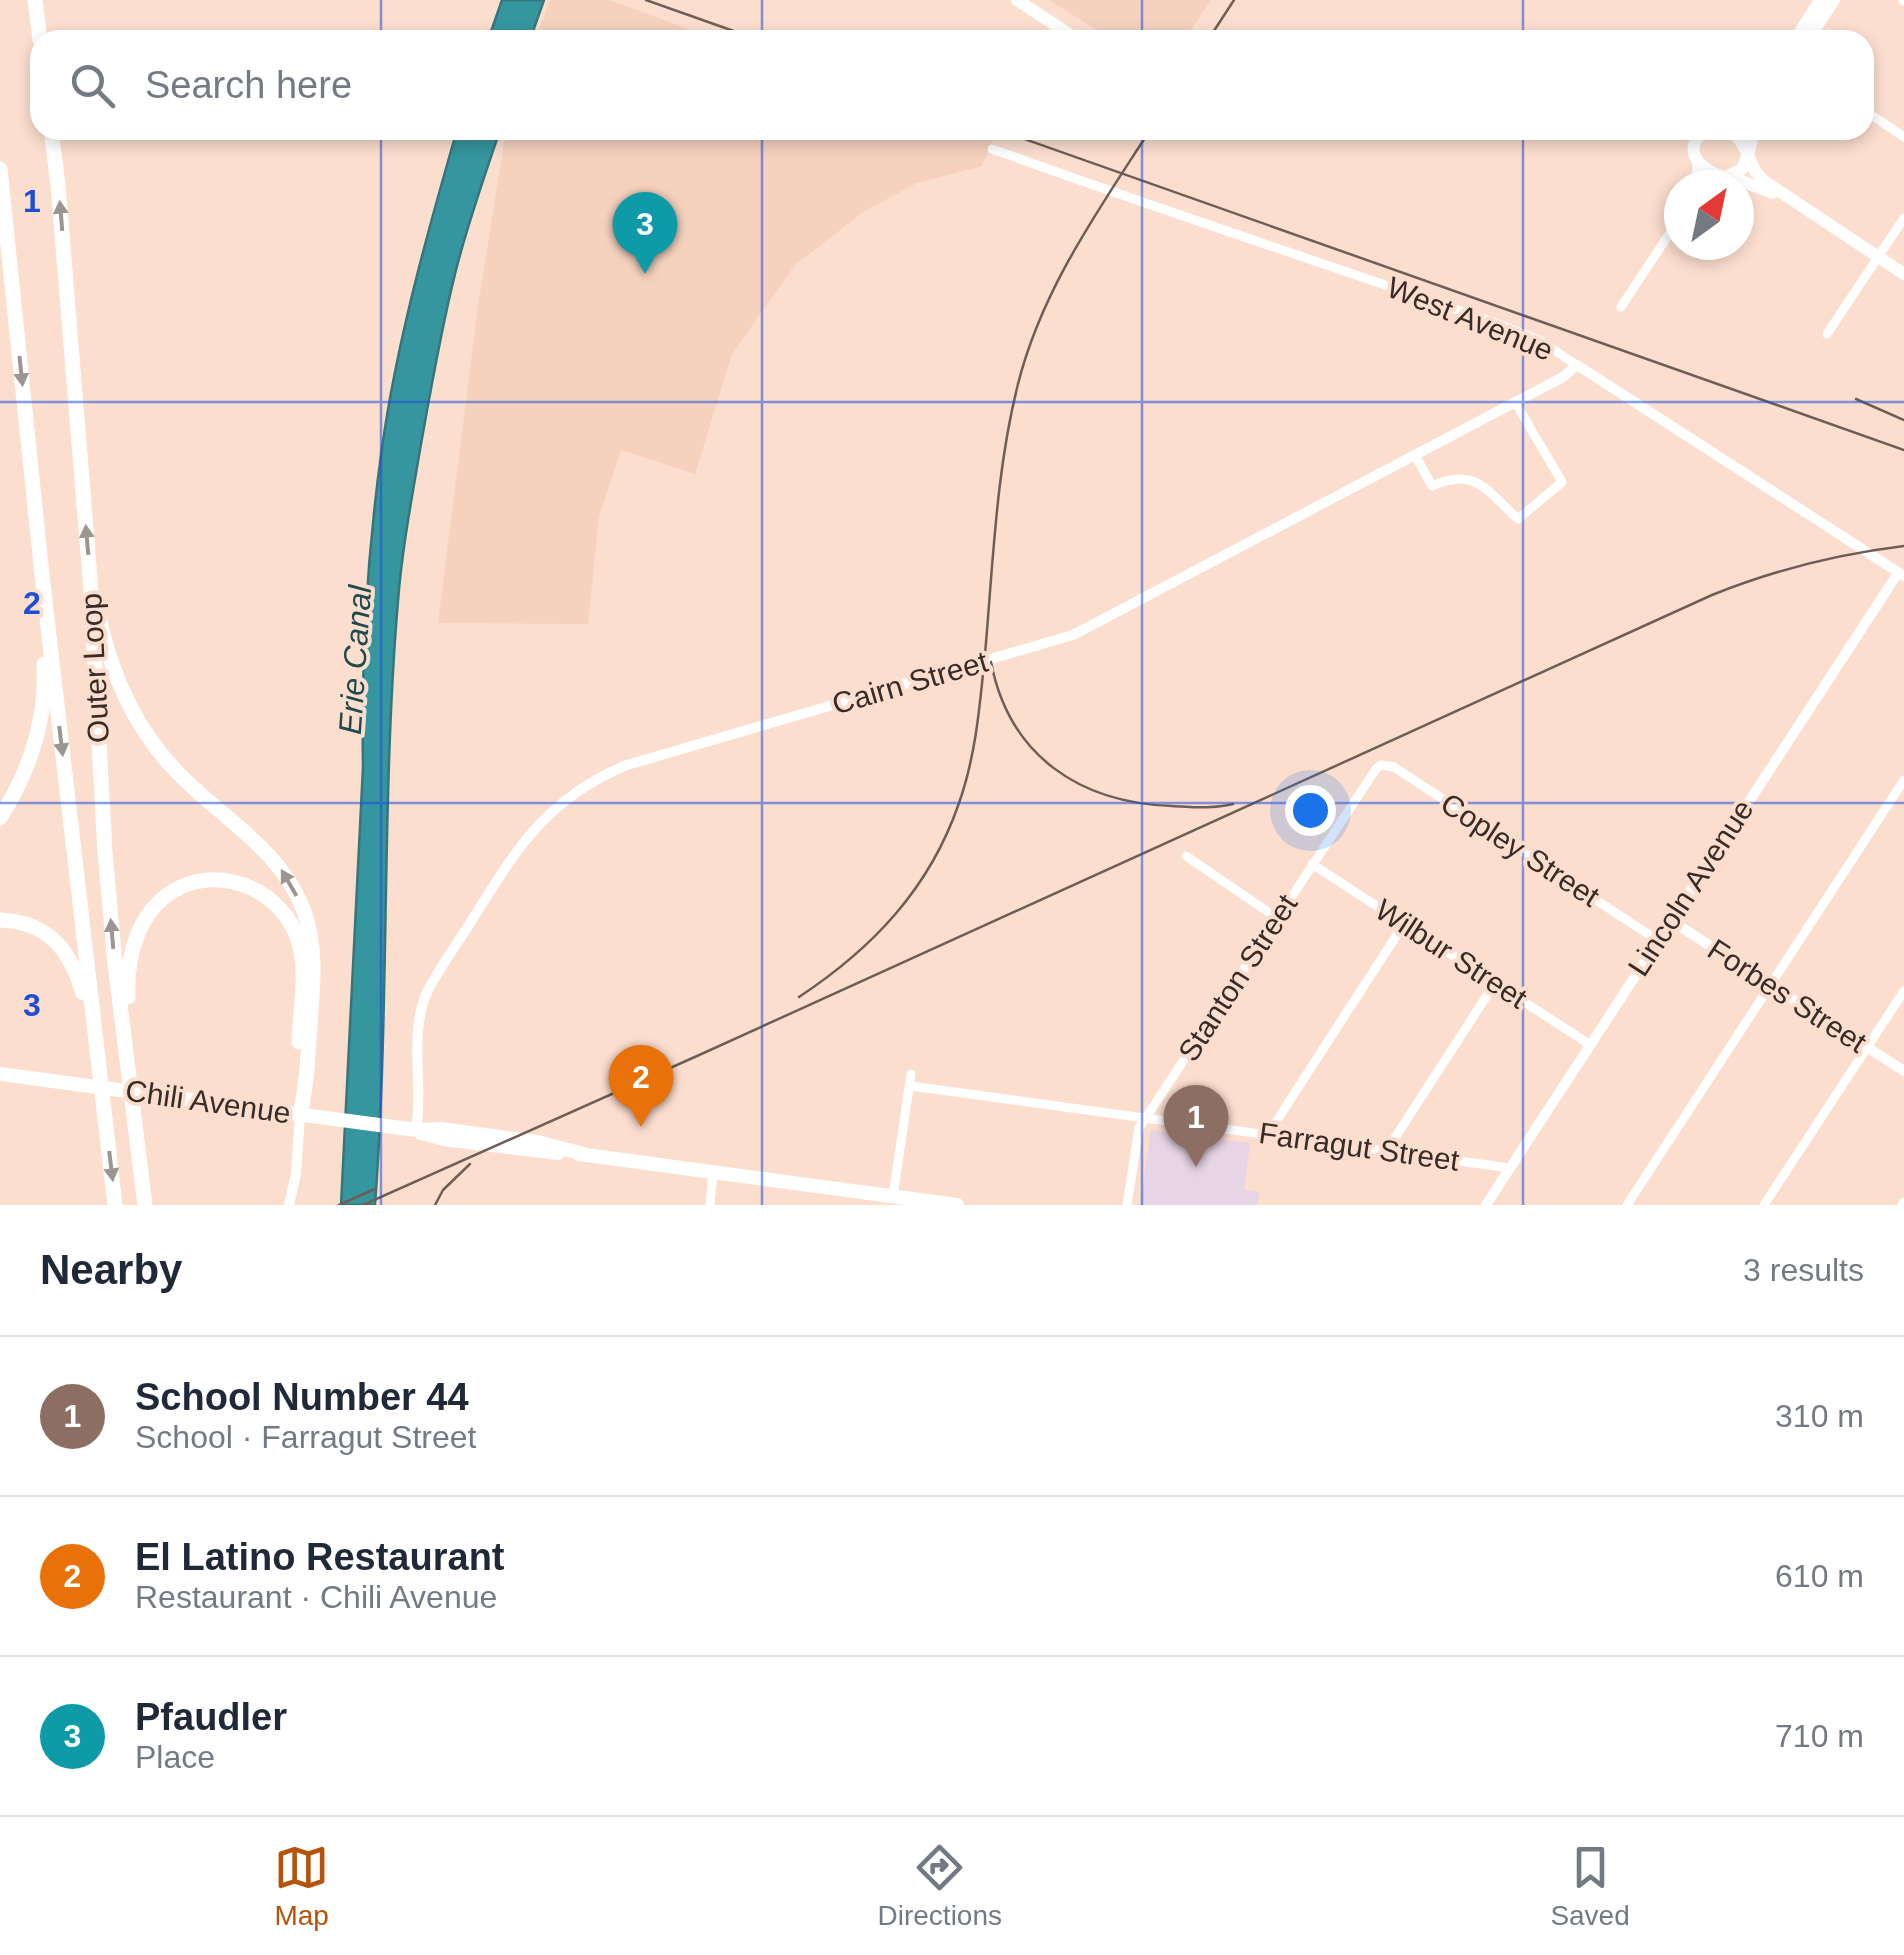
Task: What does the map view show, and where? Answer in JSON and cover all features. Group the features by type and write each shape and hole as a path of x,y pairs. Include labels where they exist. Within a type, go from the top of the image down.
{"highway":[{"path":"35,0 39,30"},
{"name":"Outer Loop","path":"52,140 90,578 105,852 145,1205"},
{"name":"Outer Loop","path":"0,169 115,1205"},
{"path":"0,818 24,775 43,700 42,574"},
{"path":"90,578 111,666 139,724 178,773 267,852 290,882 305,913 314,972 306,1088 300,1114"},
{"path":"128,1066 129,966 137,934 146,918 166,897 191,884 204,880 248,886 270,899 289,920 302,954 296,1086 300,1114"},
{"path":"0,920 32,925 55,940 76,972 93,1015"}],"main road":[{"path":"1017,0 1063,30"},
{"path":"1801,30 1820,0"},
{"path":"1814,30 1834,0"},
{"path":"1690,140 1708,170"},
{"path":"1695,154 1696,140"},
{"path":"1740,140 1758,176 1904,274"},
{"path":"1740,170 1752,140"},
{"path":"1754,187 1801,206"},
{"name":"Chili Avenue","path":"0,1074 416,1130 441,1128 519,1139 584,1154 957,1205"}],"street":[{"path":"1874,117 1904,137"},
{"name":"West Avenue","path":"992,149 1536,339 1901,575"},
{"path":"1695,154 1696,170"},
{"path":"1827,334 1904,218"},
{"path":"1620,306 1664,242"},
{"name":"Cairn Street","path":"416,1130 418,1028 428,992 512,856 539,822 574,794 627,765 1072,635 1563,377 1577,365"},
{"path":"1415,454 1432,486 1454,478 1472,480 1518,519 1562,482 1514,402"},
{"name":"Lincoln Avenue","path":"1486,1205 1670,920 1901,575"},
{"name":"Stanton Street","path":"1128,1205 1137,1135 1146,1118 1376,768 1382,765"},
{"name":"Copley Street","path":"1382,765 1394,767 1657,940"},
{"path":"1628,1205 1904,780"},
{"path":"1186,856 1277,918"},
{"name":"Wilbur Street","path":"1312,864 1590,1044"},
{"name":"Forbes Street","path":"1670,920 1904,1072"},
{"path":"1268,1134 1404,924"},
{"path":"1388,1150 1494,983"},
{"path":"1764,1205 1904,991"},
{"path":"894,1196 911,1074"},
{"name":"Farragut Street","path":"910,1086 1510,1168"},
{"path":"289,1205 296,1174 300,1114"},
{"path":"710,1205 713,1171"}],"shaded area":[{"path":"550,0 609,0 692,30 539,30"},
{"path":"1049,0 1211,0 1191,30 1096,30"},
{"path":"504,140 993,140 982,166 917,183 866,210 795,265 732,354 695,474 621,450 599,516 588,624 438,623 478,306"},
{"path":"1151,1130 1250,1143 1244,1190 1259,1192 1257,1205 1140,1205"}],"water":[{"path":"502,0 544,0 534,30 492,30"},
{"path":"454,140 497,140 450,295 432,380 398,601 389,752 383,1054 375,1205 341,1205 372,528 396,368"}],"railway":[{"path":"646,0 731,30"},
{"path":"1214,30 1234,0"},
{"path":"1027,140 1904,450"},
{"path":"799,997 851,958 896,914 947,834 965,785 976,729 1000,484 1018,384 1028,349 1057,283 1144,140"},
{"path":"1856,399 1904,420"},
{"path":"363,1205 1712,595 1807,564 1904,546"},
{"path":"991,662 1000,695 1014,724 1032,748 1079,784 1139,803 1202,807 1233,804"},
{"path":"435,1205 443,1190 470,1164"},
{"path":"339,1205 375,1189"}],"place":[{"name":"Pfaudler","path":"645,274"},
{"name":"El Latino Restaurant","path":"641,1127"},
{"name":"School Number 44","path":"1196,1167"}],"water label":[{"name":"Erie Canal","path":"355,660"}]}
